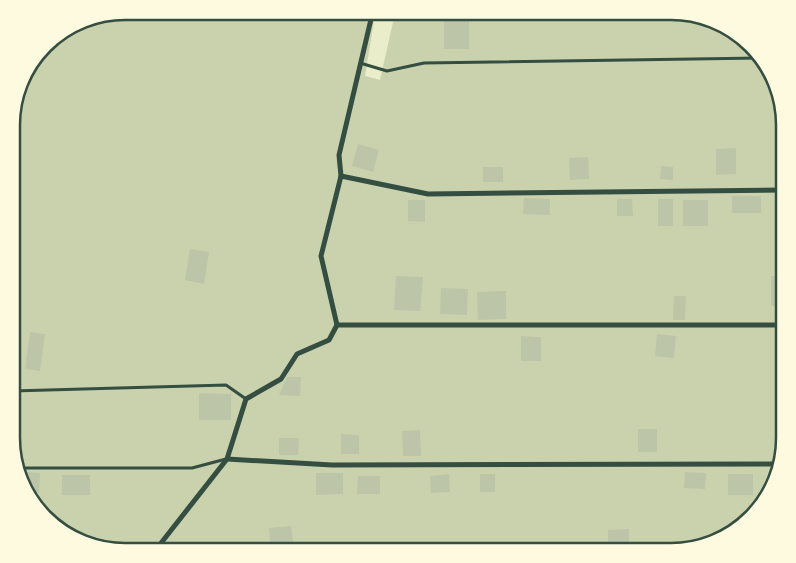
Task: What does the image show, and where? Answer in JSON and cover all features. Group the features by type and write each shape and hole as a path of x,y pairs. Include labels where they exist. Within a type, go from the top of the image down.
{"street":[{"path":"161,543 227,458 246,399 281,379 297,354 329,340 338,324 321,256 341,176 339,155 371,20"},
{"path":"341,176 428,194 776,190"},
{"path":"338,324 776,325"},
{"path":"227,458 332,466 772,464"}],"lane":[{"path":"360,63 388,70 424,63 752,58"},
{"path":"20,391 226,385 246,399"},
{"path":"25,468 192,468 227,458"}],"green space":[{"path":"374,20 365,76 380,80 394,20 678,20 692,22 724,34 745,51 758,66 768,85 776,118 776,445 774,459 762,491 745,512 730,525 705,537 671,543 118,543 104,541 72,529 56,517 38,497 28,478 20,445 20,125 22,104 28,85 38,66 56,46 72,34 91,26 111,21"}],"building":[{"path":"444,21 469,21 469,49 444,49"},
{"path":"358,144 379,150 373,172 352,166"},
{"path":"736,148 736,174 716,175 716,149"},
{"path":"588,157 589,179 570,180 569,158"},
{"path":"661,166 673,167 673,180 660,179"},
{"path":"483,167 503,167 503,182 483,182"},
{"path":"732,196 761,196 761,213 732,213"},
{"path":"524,198 550,199 550,215 523,214"},
{"path":"617,199 632,199 633,216 617,216"},
{"path":"658,199 673,199 673,226 658,226"},
{"path":"408,200 425,200 425,222 408,221"},
{"path":"683,200 708,200 708,226 683,226"},
{"path":"190,249 209,252 204,284 185,280"},
{"path":"396,276 423,277 420,311 394,310"},
{"path":"771,276 776,276 776,306 771,306"},
{"path":"441,288 468,289 467,315 440,314"},
{"path":"506,291 506,319 478,320 477,292"},
{"path":"674,296 686,296 685,320 673,320"},
{"path":"30,332 45,334 40,371 25,369"},
{"path":"657,334 676,336 674,358 655,356"},
{"path":"521,336 541,337 541,361 521,361"},
{"path":"287,377 301,377 300,396 279,395"},
{"path":"199,393 231,394 231,420 199,420"},
{"path":"638,429 657,429 657,452 638,452"},
{"path":"420,430 421,456 403,456 402,431"},
{"path":"341,434 359,435 359,454 341,454"},
{"path":"279,438 299,438 298,455 279,455"},
{"path":"26,472 40,473 39,493 36,493"},
{"path":"685,472 706,473 705,489 684,488"},
{"path":"316,473 343,473 343,494 316,495"},
{"path":"449,474 450,492 431,493 430,476"},
{"path":"480,474 495,474 495,492 480,492"},
{"path":"728,474 753,474 753,495 728,495"},
{"path":"62,475 90,475 90,495 62,495"},
{"path":"358,476 380,476 380,494 357,494"},
{"path":"291,526 293,543 270,543 269,528"},
{"path":"629,529 629,543 608,543 608,530"}]}
